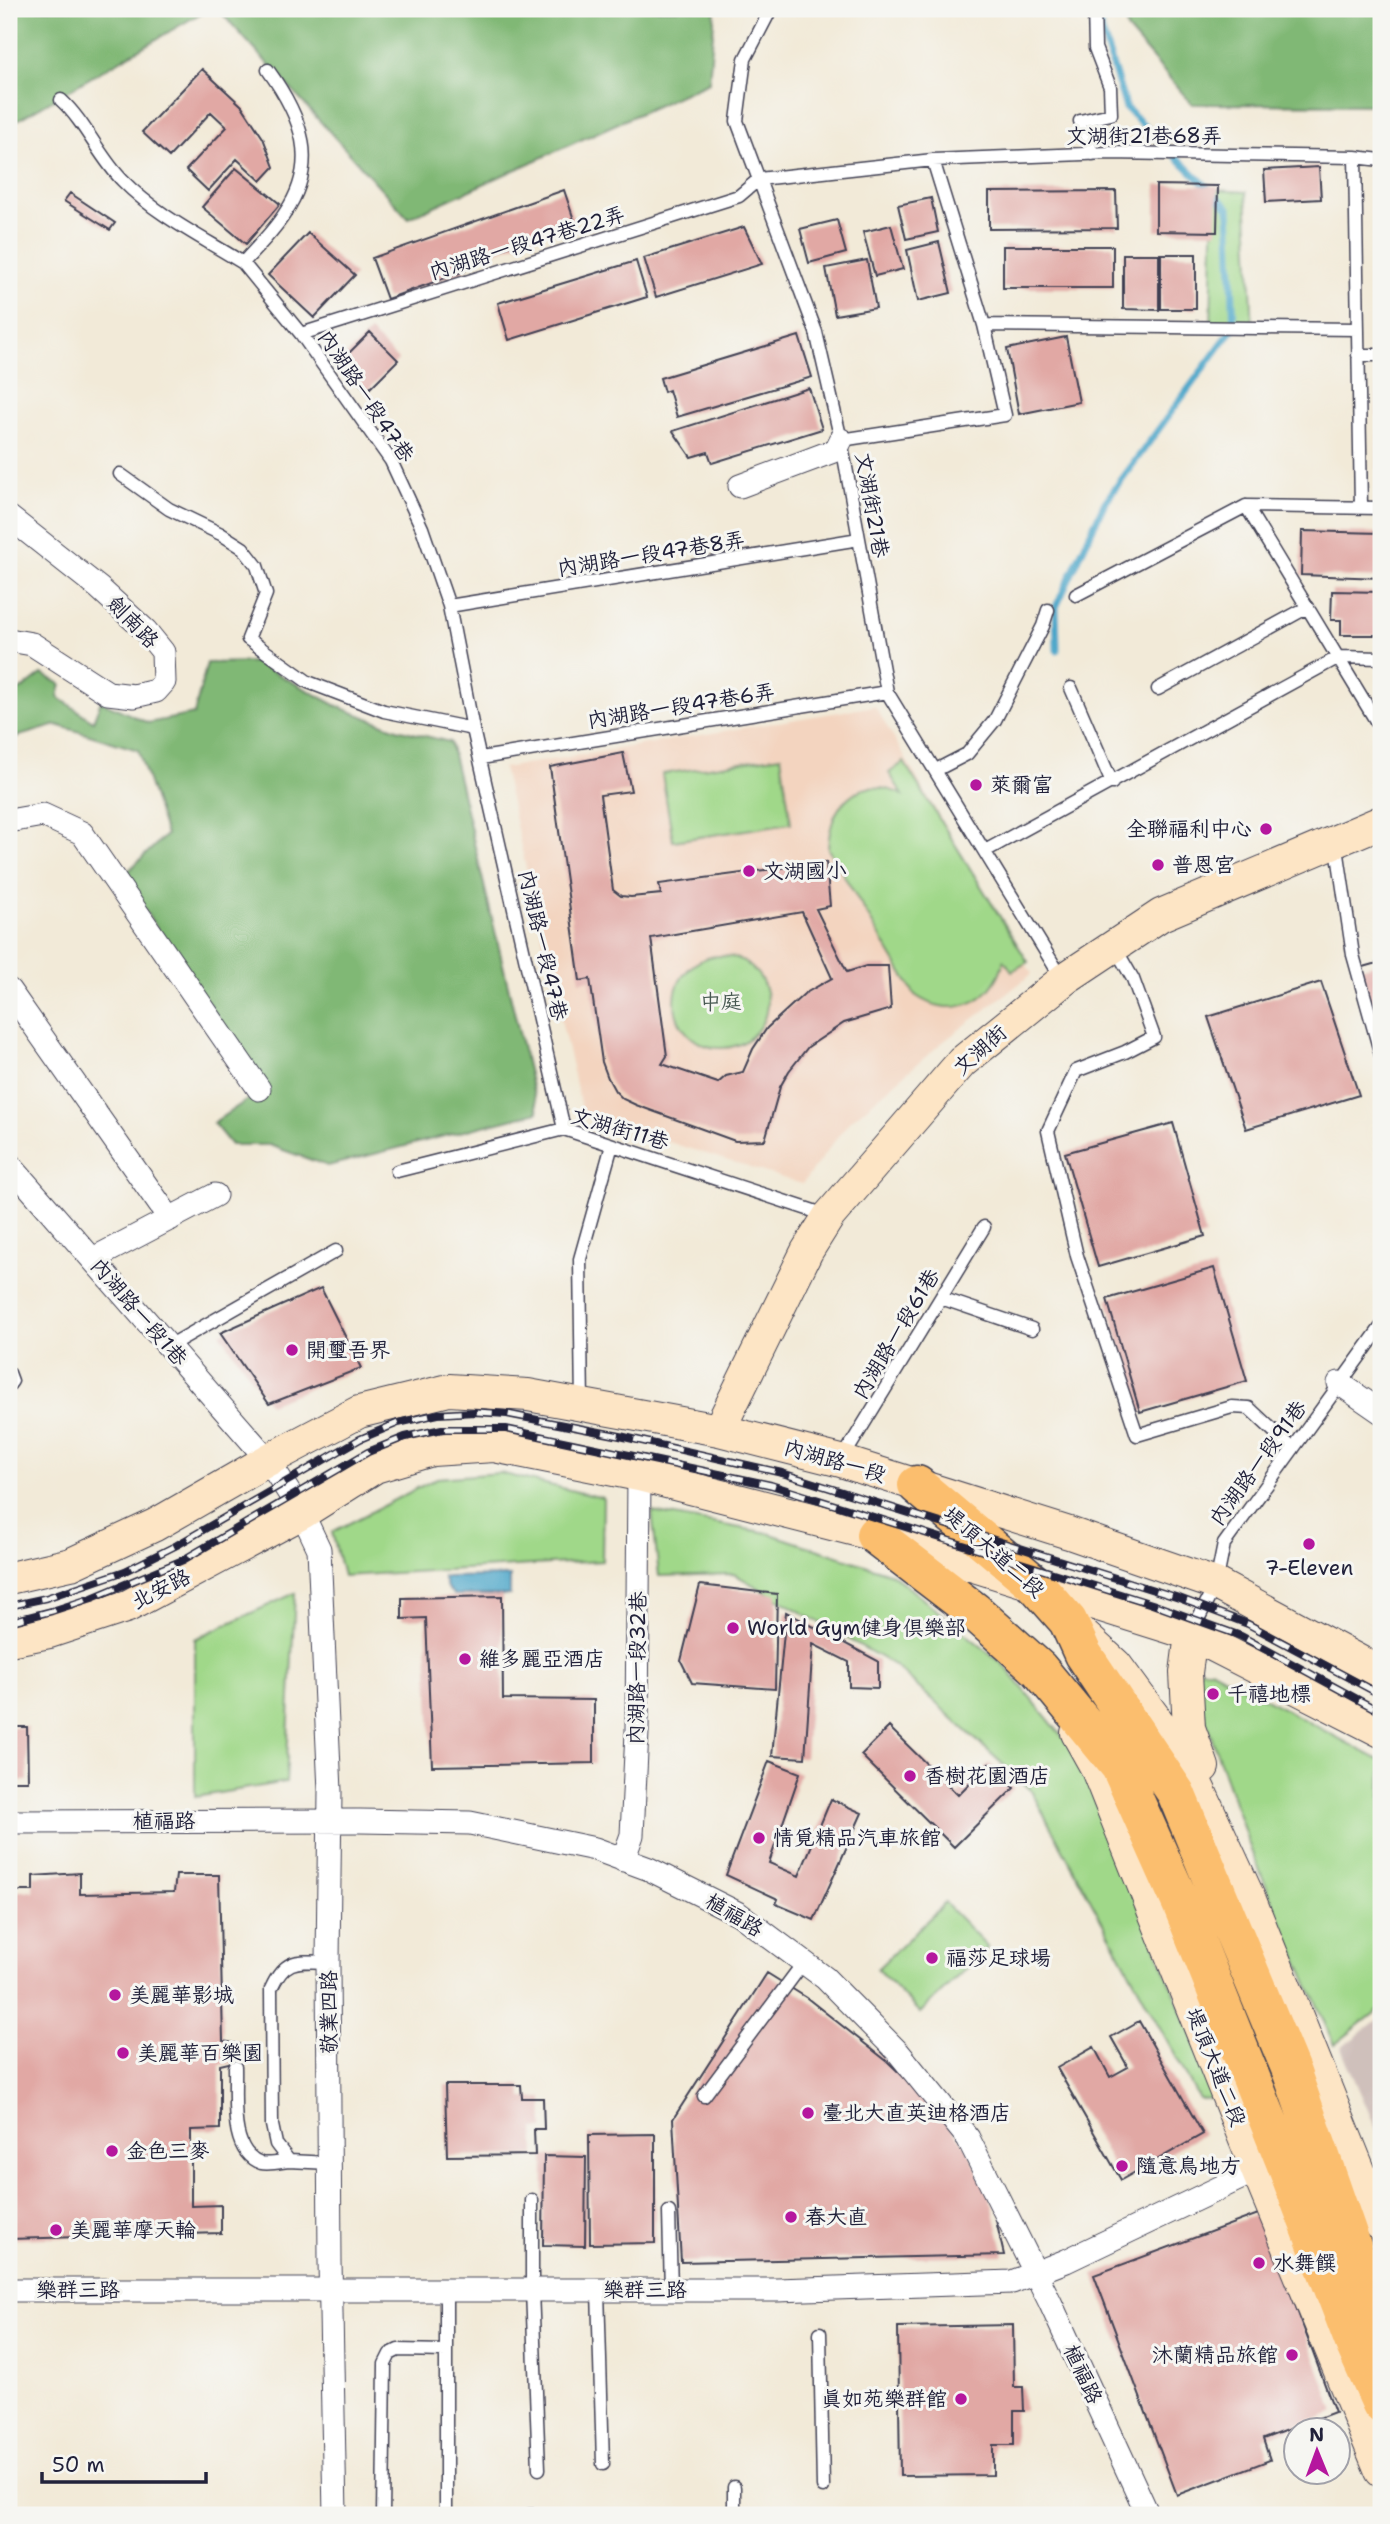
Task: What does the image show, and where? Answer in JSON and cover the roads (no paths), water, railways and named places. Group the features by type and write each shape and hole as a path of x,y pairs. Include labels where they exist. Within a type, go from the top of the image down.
{"highway":[{"name":"堤頂大道二段","path":"917,1485 1037,1586 1068,1621 1083,1654 1176,1793 1292,2073 1381,2329"},
{"name":"堤頂大道二段","path":"875,1535 974,1611 1039,1668 1120,1767 1183,1908 1354,2343 1381,2404"}],"main road":[{"name":"文湖街","path":"719,1430 807,1251 829,1216 962,1062 1064,980 1161,915 1381,822"},
{"name":"內湖路一段","path":"268,1460 359,1412 449,1390 527,1395 719,1430 841,1461 1069,1533 1216,1584 1381,1673"},
{"path":"302,1513 375,1467 432,1450 494,1446 639,1475 875,1535 1191,1634 1381,1731"},
{"path":"9,1578 71,1564 155,1525 268,1460"},
{"name":"北安路","path":"9,1640 49,1632 128,1606 302,1513"},
{"name":"堤頂大道二段","path":"1068,1621 1116,1665 1185,1759 1250,1900 1381,2225"},
{"path":"1191,1634 1186,1673 1189,1728 1250,1900"},
{"name":"堤頂大道二段","path":"1039,1668 1096,1767 1381,2471"}],"street":[{"path":"740,486 836,450 841,440"},
{"name":"劍南路","path":"9,517 99,587 146,631 163,652 164,682 156,691 134,696 108,693 32,644 9,640"},
{"path":"9,821 43,815 82,834 258,1089"},
{"path":"9,990 170,1219"},
{"name":"內湖路一段1巷","path":"9,1164 268,1460 302,1513"},
{"path":"93,1259 215,1195"},
{"path":"1339,1383 1381,1412"},
{"name":"內湖路一段32巷","path":"623,1860 632,1835 637,1732 639,1475"},
{"name":"敬業四路","path":"302,1513 318,1549 331,1821 328,1962 335,2515"},
{"name":"植福路","path":"9,1822 470,1823 595,1849 649,1869 739,1914 825,1978 898,2052 968,2138 1050,2302 1148,2515"},
{"name":"樂群三路","path":"9,2290 777,2290 1012,2282 1066,2261 1257,2170"}],"lane":[{"name":"文湖街21巷","path":"771,9 745,59 737,121 816,332 841,440 887,692 1064,980"},
{"path":"1093,154 1080,121 1111,114 1110,87 1095,48 1094,9"},
{"path":"243,262 285,215 300,188 305,159 301,130 287,96 268,70"},
{"name":"內湖路一段47巷","path":"61,100 78,118 121,179 143,201 243,262 301,334 391,461 422,528 449,606 473,729 564,1129"},
{"name":"文湖街21巷68弄","path":"759,178 933,160 1093,154 1381,160"},
{"path":"1355,158 1361,507"},
{"path":"841,440 1005,415 984,325 933,160"},
{"name":"內湖路一段47巷22弄","path":"301,334 739,196 759,178"},
{"path":"984,325 1358,330"},
{"path":"1358,355 1381,355"},
{"path":"120,474 169,509 222,534 243,548 257,566 265,594 248,639 308,682 384,711 473,729"},
{"path":"1246,506 1381,729"},
{"path":"1076,595 1246,506 1381,508"},
{"name":"內湖路一段47巷8弄","path":"449,606 859,539"},
{"path":"1158,690 1308,607"},
{"path":"936,770 967,754 995,720 1043,626 1048,610"},
{"path":"985,851 1339,657 1381,657"},
{"path":"1071,688 1112,783"},
{"name":"內湖路一段47巷6弄","path":"481,758 887,692"},
{"path":"1336,841 1353,956 1381,1055"},
{"path":"1114,946 1133,979 1154,1037 1125,1052 1076,1071 1048,1131 1077,1256 1137,1435 1232,1407 1249,1408 1293,1449"},
{"name":"文湖街11巷","path":"397,1171 564,1129 829,1216"},
{"path":"582,1405 580,1259 612,1144"},
{"name":"內湖路一段61巷","path":"841,1461 984,1227"},
{"path":"169,1346 336,1251"},
{"path":"941,1298 1032,1329"},
{"name":"內湖路一段91巷","path":"1191,1634 1216,1584 1224,1544 1381,1327"},
{"path":"9,1373 12,1381 9,1385"},
{"path":"289,2161 276,2144 272,2125 271,1989 279,1971 299,1961 328,1962"},
{"path":"704,2096 804,1962"},
{"path":"235,2067 237,2136 245,2153 263,2164 289,2161 330,2163"},
{"path":"532,2200 539,2469"},
{"path":"670,2212 671,2290"},
{"path":"446,2290 446,2515"},
{"path":"598,2290 603,2464"},
{"path":"820,2333 823,2487"},
{"path":"383,2515 386,2364 390,2354 398,2350 446,2351"},
{"path":"734,2487 734,2515"},
{"path":"529,2515 538,2515"}],"water":[{"path":"510,1576 510,1595 454,1595 447,1588 443,1577"}],"waterway":[{"path":"1057,650 1056,607 1105,502 1234,327 1229,208 1126,108 1098,19"}],"railway":[{"path":"9,1606 46,1598 125,1571 177,1545 360,1439 398,1423 438,1414 507,1414 620,1436 782,1473 1179,1598 1248,1624 1381,1695"},
{"path":"9,1622 92,1598 183,1560 368,1452 405,1437 442,1429 506,1429 771,1485 1152,1604 1241,1636 1381,1712"}],"place":[{"name":"萊爾富","path":"976,785"},
{"name":"全聯福利中心","path":"1266,829"},
{"name":"普恩宮","path":"1158,865"},
{"name":"文湖國小","path":"749,871"},
{"name":"開璽吾界","path":"292,1350"},
{"name":"7-Eleven","path":"1309,1544"},
{"name":"World Gym健身俱樂部","path":"733,1628"},
{"name":"維多麗亞酒店","path":"465,1659"},
{"name":"千禧地標","path":"1213,1694"},
{"name":"香樹花園酒店","path":"910,1776"},
{"name":"情覓精品汽車旅館","path":"759,1838"},
{"name":"福莎足球場","path":"932,1958"},
{"name":"美麗華影城","path":"115,1995"},
{"name":"美麗華百樂園","path":"123,2053"},
{"name":"臺北大直英迪格酒店","path":"808,2113"},
{"name":"金色三麥","path":"112,2151"},
{"name":"隨意鳥地方","path":"1122,2166"},
{"name":"春大直","path":"791,2217"},
{"name":"美麗華摩天輪","path":"56,2230"},
{"name":"水舞饌","path":"1259,2263"},
{"name":"沐蘭精品旅館","path":"1292,2355"},
{"name":"真如苑樂群館","path":"961,2399"}],"park label":[{"name":"中庭","path":"721,1002"}]}
